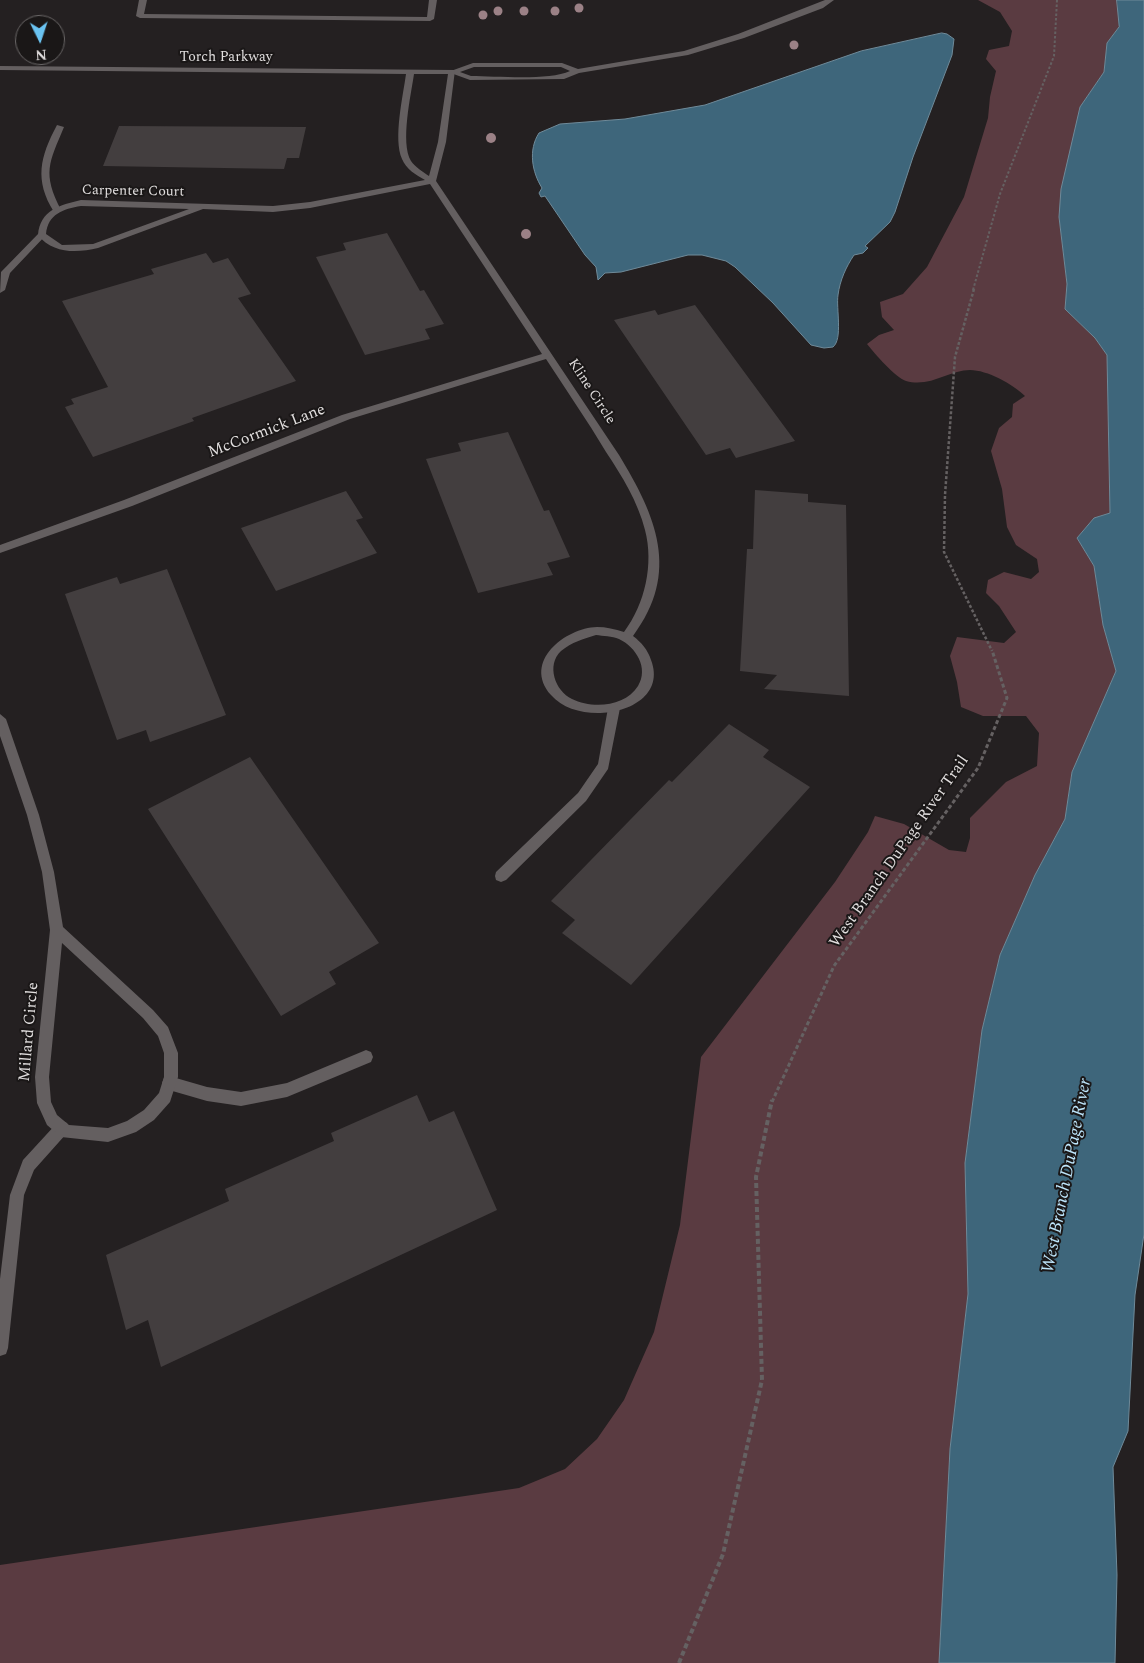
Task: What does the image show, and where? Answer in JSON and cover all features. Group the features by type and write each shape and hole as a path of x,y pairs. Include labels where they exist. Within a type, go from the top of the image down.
{"street":[{"path":"143,0 140,16 430,19 433,0"},
{"path":"452,72 470,78 564,77 577,71 685,52 740,36 820,6 830,0"},
{"path":"452,72 473,64 562,65 577,71"},
{"name":"Torch Parkway","path":"0,68 452,72"},
{"name":"Kline Circle","path":"410,71 403,136 404,158 410,166 432,181 549,355 642,507 650,529 654,550 652,572 636,626 626,638"},
{"path":"432,181 442,142 452,72"},
{"path":"0,290 6,272 42,235 44,221 57,210 43,180 46,162 60,127"},
{"name":"Carpenter Court","path":"57,210 68,206 96,203 257,210 287,208 432,181"},
{"name":"Carpenter Court","path":"42,235 47,242 56,246 79,248 95,246 200,208"},
{"name":"McCormick Lane","path":"0,549 128,503 346,418 416,394 549,355"},
{"path":"596,631 612,633 626,638 640,648 646,659 649,674 640,694 630,702 614,708 596,710 582,708 566,702 556,693 548,680 546,668 549,657 556,646 567,638 581,633 596,631"},
{"path":"501,876 582,797 604,765 614,708"},
{"name":"Millard Circle","path":"0,719 35,824 48,872 57,930 42,1077 44,1103 52,1120 62,1128"},
{"path":"0,1348 17,1195 28,1165 62,1128 66,1132 85,1135 108,1135 131,1127 154,1109 165,1097 171,1077 170,1053 163,1032 148,1014 57,930"},
{"path":"169,1083 207,1094 241,1099 286,1090 366,1057"}],"path":[{"name":"West Branch DuPage River Trail","path":"679,1663 723,1554 762,1380 756,1177 773,1095 834,966 978,768 1007,698 991,648 944,552 945,495 955,357 1000,194 1054,56 1057,0"}],"shaded area":[{"path":"978,0 1117,0 1119,27 1107,43 1104,72 1080,107 1059,217 1067,284 1065,309 1095,338 1107,355 1110,513 1094,518 1077,538 1094,566 1103,625 1116,671 1072,772 1065,819 1035,875 1000,955 982,1030 965,1163 968,1294 950,1449 939,1663 0,1663 0,1565 519,1488 565,1469 597,1439 624,1400 654,1332 680,1225 701,1057 835,882 868,832 875,816 904,824 949,850 966,852 970,838 970,818 1006,782 1037,766 1039,733 1026,716 983,716 961,707 950,656 957,637 1004,643 1016,632 999,606 986,593 988,580 1004,572 1031,579 1039,572 1037,559 1016,545 1007,527 1002,489 991,451 999,428 1012,417 1013,404 1025,396 999,378 984,372 970,370 931,381 915,383 906,381 891,370 867,344 879,335 894,330 882,317 880,302 903,294 927,267 964,197 988,118 990,97 996,71 986,59 989,50 1009,46 1012,31 1000,12"}],"water":[{"name":"West Branch DuPage River","path":"1117,0 1144,0 1144,1234 1135,1295 1128,1431 1113,1467 1117,1575 1115,1663 939,1663 950,1449 968,1294 965,1163 982,1030 1000,955 1035,875 1065,819 1072,772 1116,671 1103,625 1094,566 1077,538 1094,518 1110,513 1107,355 1095,338 1065,309 1067,284 1059,217 1061,189 1080,107 1104,72 1107,43 1119,27"},
{"path":"942,33 954,39 952,55 913,157 895,212 890,222 865,246 868,248 863,253 854,255 848,264 838,295 838,337 833,347 824,348 811,345 773,303 735,267 726,261 702,255 688,255 621,272 605,273 598,280 596,267 585,255 545,196 541,197 539,193 542,188 534,168 533,147 539,133 560,124 625,119 705,105 861,51"}],"building":[{"path":"119,126 306,127 299,158 287,158 284,169 103,166"},
{"path":"387,233 420,291 424,290 444,324 425,329 430,339 365,355 316,257 346,250 343,243"},
{"path":"206,253 213,263 228,258 251,294 238,298 296,381 192,418 194,421 93,457 65,407 74,404 71,399 108,387 62,301 154,274 151,269"},
{"path":"695,305 795,441 736,458 730,448 706,455 614,320 655,310 658,315"},
{"path":"508,432 544,511 549,510 570,557 547,563 553,575 478,593 426,459 461,451 458,443"},
{"path":"755,490 808,494 808,502 846,505 849,696 764,689 777,675 740,671 747,549 753,549"},
{"path":"346,491 363,518 356,520 377,553 276,591 241,528"},
{"path":"167,569 226,715 150,742 146,730 117,740 65,594 117,577 120,584"},
{"path":"729,724 769,750 763,757 810,787 631,985 562,933 575,920 551,901 669,780 672,782"},
{"path":"250,757 379,943 329,972 336,984 281,1016 148,809"},
{"path":"417,1095 429,1122 454,1111 497,1210 161,1367 148,1320 126,1330 106,1255 229,1201 225,1189 334,1141 331,1133"}]}
